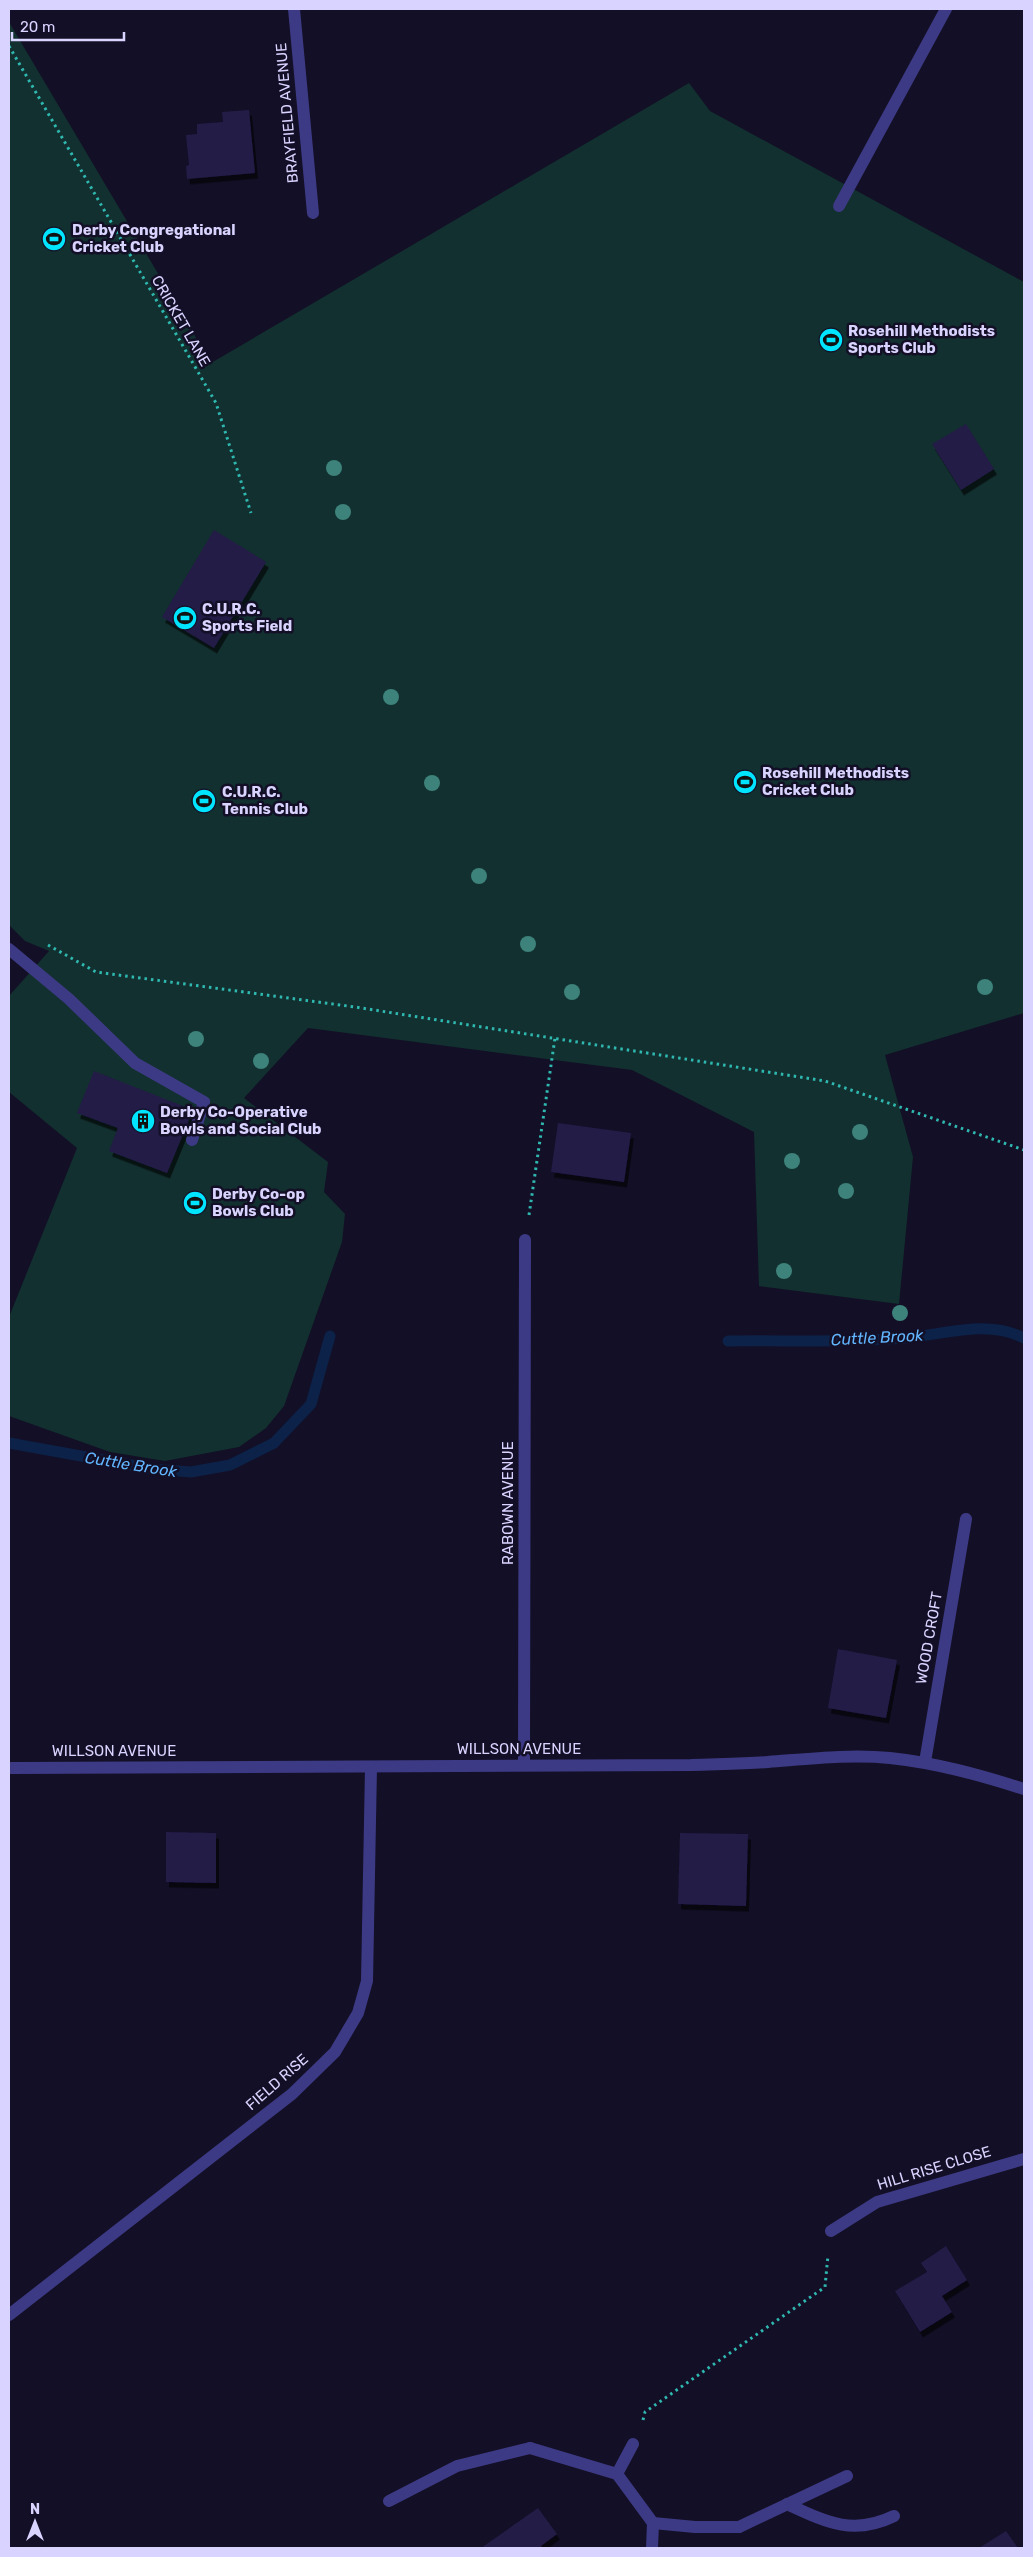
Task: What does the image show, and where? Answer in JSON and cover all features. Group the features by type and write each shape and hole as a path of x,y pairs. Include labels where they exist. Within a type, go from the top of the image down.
{"street":[{"name":"BRAYFIELD AVENUE","path":"294,9 313,213"},
{"path":"839,206 946,9"},
{"path":"14,953 69,999 135,1063 204,1102 192,1140"},
{"name":"RABOWN AVENUE","path":"524,1765 525,1240"},
{"name":"WOOD CROFT","path":"925,1762 966,1519"},
{"name":"WILLSON AVENUE","path":"9,1768 691,1765 766,1762 812,1757 890,1758 925,1762 979,1775 1024,1789"},
{"name":"FIELD RISE","path":"9,2315 292,2094 334,2052 358,2013 367,1981 371,1767"},
{"name":"HILL RISE CLOSE","path":"831,2231 877,2202 1024,2159"},
{"path":"618,2474 633,2444"},
{"path":"389,2501 457,2466 530,2448 618,2474 653,2523 652,2548"},
{"path":"653,2523 696,2527 739,2527 847,2476"},
{"path":"787,2504 825,2521 856,2527 876,2525 894,2516"}],"path":[{"name":"CRICKET LANE","path":"9,46 216,403 251,513"},
{"path":"14,953 37,939 96,972 355,1007 825,1081 1024,1150"},
{"path":"525,1240 555,1038"},
{"path":"633,2444 646,2412 825,2287 831,2231"}],"green space":[{"path":"9,22 211,363 689,83 710,111 1024,282 1024,1013 885,1055 913,1157 899,1304 759,1286 754,1132 632,1070 308,1028 244,1098 328,1162 324,1192 345,1214 342,1242 284,1406 266,1428 239,1447 165,1461 110,1452 9,1416 9,1317 77,1148 9,1092 9,996 49,951 25,941 9,925"}],"building":[{"path":"249,110 255,173 187,179 186,166 189,165 186,135 197,134 197,124 223,122 222,112"},
{"path":"966,424 994,469 961,490 932,444"},
{"path":"214,530 266,562 214,648 162,617"},
{"name":"Derby Co-Operative Bowls and Social Club","path":"94,1071 193,1110 167,1173 109,1151 118,1128 77,1113"},
{"path":"558,1123 631,1133 624,1182 551,1172"},
{"path":"838,1649 897,1660 886,1718 828,1708"},
{"path":"166,1832 216,1833 216,1883 166,1882"},
{"path":"680,1833 748,1834 746,1906 678,1904"},
{"path":"946,2246 967,2280 942,2296 952,2312 920,2332 895,2291 927,2272 921,2263"},
{"path":"538,2508 557,2534 541,2546 543,2548 481,2548"},
{"path":"1006,2531 1018,2548 979,2548"}],"waterway":[{"name":"Cuttle Brook","path":"728,1341 882,1340 980,1329 1010,1332 1024,1338"},
{"name":"Cuttle Brook","path":"9,1443 153,1469 191,1472 230,1465 274,1443 311,1404 330,1336"}],"place":[{"name":"Derby Congregational Cricket Club","path":"54,239"},
{"name":"Rosehill Methodists Sports Club","path":"831,340"},
{"name":"C.U.R.C. Sports Field","path":"185,618"},
{"name":"Rosehill Methodists Cricket Club","path":"745,782"},
{"name":"C.U.R.C. Tennis Club","path":"204,801"},
{"name":"Derby Co-Operative Bowls and Social Club","path":"143,1121"},
{"name":"Derby Co-op Bowls Club","path":"195,1203"}]}
